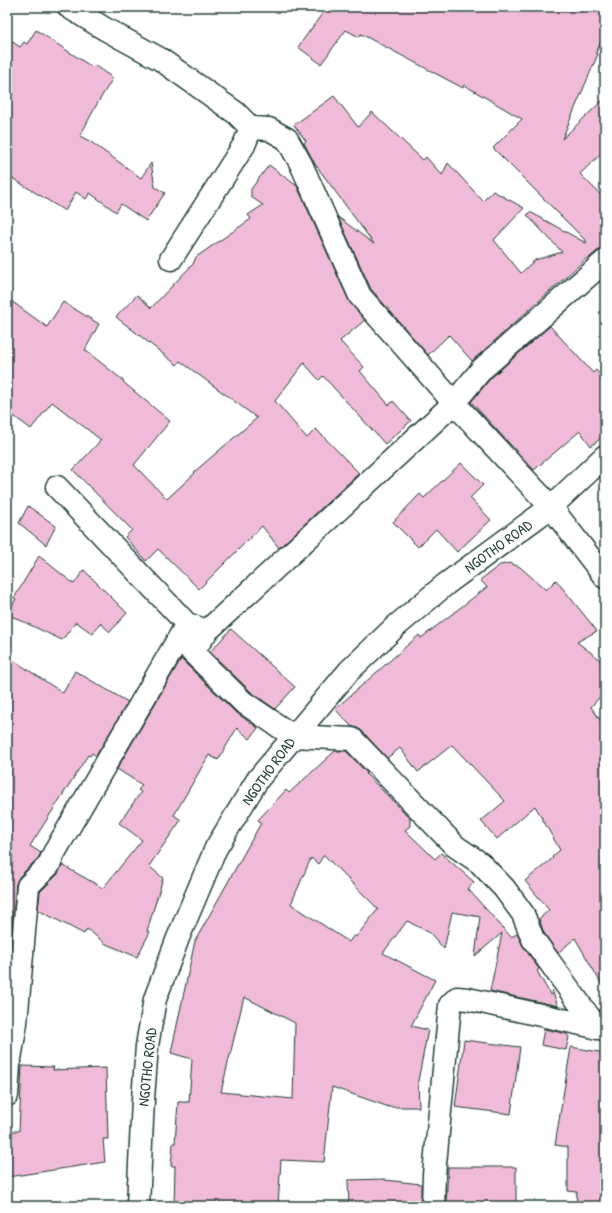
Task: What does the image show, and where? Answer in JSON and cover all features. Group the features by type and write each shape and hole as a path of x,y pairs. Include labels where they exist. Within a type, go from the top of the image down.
{"street":[{"path":"69,7 105,29 160,59 236,113 251,128 270,129 286,139 301,164 360,296 454,403 550,507 605,577"},
{"path":"171,259 244,145 251,128"},
{"path":"601,1028 533,939 523,914 504,888 480,863 451,842 352,739 293,736 243,702 192,652 207,631 454,403 482,370 605,261"},
{"name":"NGOTHO ROAD","path":"138,1206 147,1046 155,999 178,938 216,848 258,779 349,671 395,627 446,584 550,507 605,456"},
{"path":"57,487 187,624 207,631"},
{"path":"7,1095 9,1065 16,1023 28,886 49,865 61,840 187,624"},
{"path":"433,1206 434,1175 450,1006 456,998 468,999 601,1028"}],"building":[{"path":"327,7 605,7 605,33 596,53 598,54 562,139 605,98 605,150 580,174 605,199 605,249 597,251 588,259 587,258 472,361 449,335 428,355 371,289 338,217 374,244 315,164 304,143 306,141 294,125 334,96 358,127 372,112 423,160 426,157 442,175 448,163 483,201 493,191 524,208 494,240 521,273 535,260 562,252 527,215 530,212 586,243 587,242 493,148 522,119 464,85 463,88 361,34 359,37 346,30 321,64 298,47"},
{"path":"36,30 92,67 94,65 113,78 80,136 91,142 141,178 151,163 155,187 165,193 146,221 121,204 116,212 90,193 86,199 76,192 65,211 7,175 7,38 20,47 24,42 27,44"},
{"path":"269,165 297,186 349,301 365,320 340,341 364,367 360,371 389,405 393,401 411,421 385,444 323,376 319,380 304,363 275,401 307,438 316,429 359,473 279,548 262,526 199,589 158,549 146,561 125,537 132,530 73,470 101,440 52,402 31,429 7,411 7,298 47,327 63,302 99,324 85,350 124,381 123,382 170,421 134,465 167,499 195,473 194,472 257,418 180,361 177,365 116,317 137,295 151,308 193,264 196,257 251,219 248,215 263,205 251,197 251,189"},
{"path":"550,326 593,373 596,370 605,380 605,435 591,446 580,431 534,470 471,402 491,378"},
{"path":"461,463 483,485 470,498 491,520 457,552 436,529 418,547 393,522 420,494 424,498"},
{"path":"28,506 56,526 46,545 19,523"},
{"path":"39,556 74,584 84,570 127,613 110,632 100,623 93,634 76,622 62,640 7,614 16,599 14,598"},
{"path":"510,563 520,567 546,590 556,580 597,631 577,642 598,658 605,666 605,691 591,707 605,727 605,990 575,938 558,953 544,933 539,919 549,910 525,881 553,858 552,857 560,850 535,806 497,839 481,821 505,801 452,745 418,772 400,748 387,758 361,730 351,726 335,709 419,635 421,638 487,587 480,580 500,565"},
{"path":"231,629 295,687 275,709 251,692 210,652"},
{"path":"7,656 63,693 75,671 128,702 96,756 92,753 90,756 88,755 30,846 41,853 19,877 16,884 9,953 7,953"},
{"path":"181,659 234,711 258,728 250,739 237,728 218,760 209,755 174,815 181,820 149,866 163,878 147,931 150,932 137,957 106,944 87,929 84,934 38,910 40,892 58,874 62,865 103,888 142,840 119,823 141,792 138,790 142,785 117,769"},
{"path":"335,751 346,751 367,773 366,774 410,818 410,826 405,830 435,859 441,853 474,882 468,889 511,937 517,934 523,946 539,969 537,971 551,996 552,990 558,1006 490,991 502,933 475,956 480,917 452,912 444,949 430,933 407,921 383,953 435,980 411,1026 428,1030 418,1081 419,1107 389,1107 332,1087 324,1162 281,1160 278,1206 174,1206 175,1166 171,1166 173,1143 175,1143 178,1102 189,1102 192,1059 171,1053 195,941 261,823 258,820 286,790 289,793","holes":["324,855 378,909 356,937 354,935 349,942 291,904 311,858 318,864","244,997 295,1023 293,1099 221,1092"]},
{"path":"544,1029 567,1034 569,1037 566,1050 541,1045"},
{"path":"464,1040 520,1047 511,1114 455,1107"},
{"path":"571,1047 605,1053 605,1190 603,1190 602,1206 576,1206 577,1192 568,1191 568,1147 555,1145"},
{"path":"22,1066 54,1067 53,1070 106,1068 108,1139 103,1139 105,1162 8,1177 9,1131 19,1131"},
{"path":"448,1167 516,1167 516,1206 446,1206"},
{"path":"385,1179 421,1184 421,1206 349,1206 348,1180"}]}
